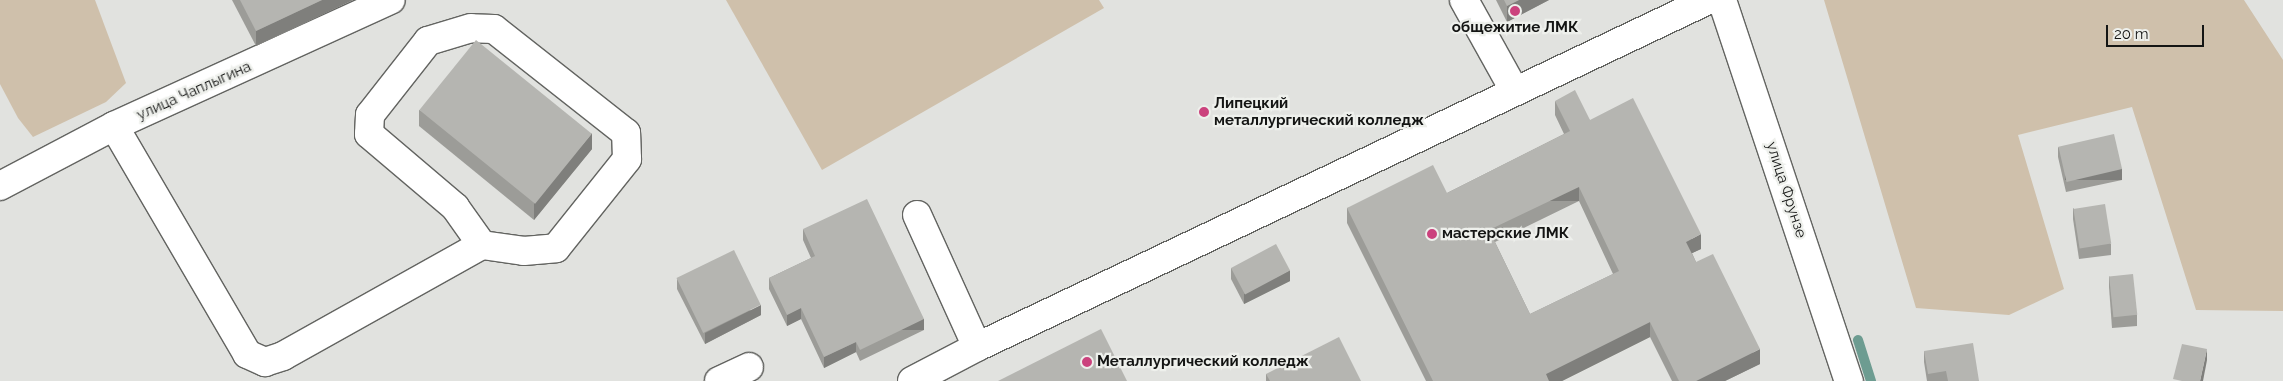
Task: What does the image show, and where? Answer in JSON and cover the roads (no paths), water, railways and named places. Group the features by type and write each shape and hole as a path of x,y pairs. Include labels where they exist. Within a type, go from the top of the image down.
{"street":[{"name":"улица Чаплыгина","path":"2,181 114,126 391,0"},
{"path":"1464,0 1514,90"},
{"path":"912,381 977,347 1514,90 1708,0"},
{"name":"улица Фрунзе","path":"1722,0 1849,381"},
{"path":"114,126 248,354 266,362 283,356 482,245 524,251 556,248 627,159 626,133 494,29 471,28 428,41 370,115 369,134 455,207 482,245"},
{"path":"917,215 977,347"},
{"path":"719,381 749,367"}],"waterway":[{"path":"1858,340 1871,381"}],"place":[{"name":"общежитие ЛМК","path":"1515,11"},
{"name":"Липецкий металлургический колледж","path":"1204,112"},
{"name":"мастерские ЛМК","path":"1432,234"},
{"name":"Металлургический колледж","path":"1087,362"}]}
